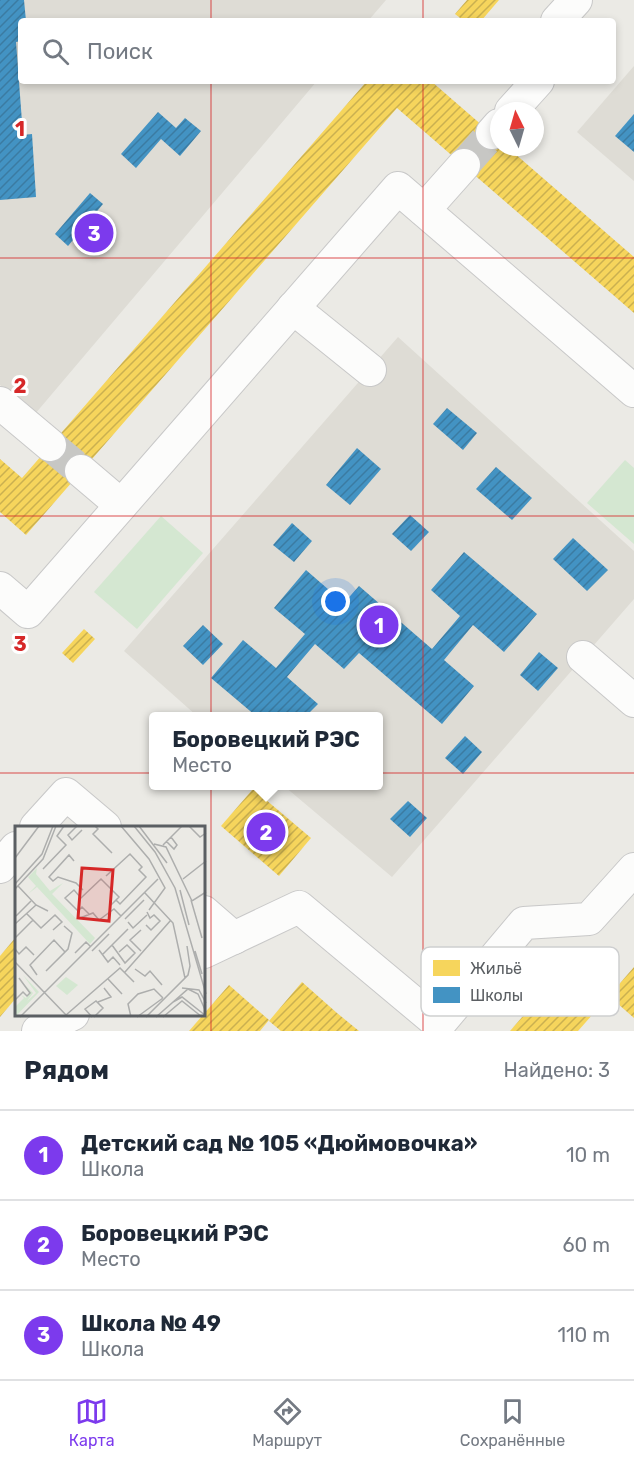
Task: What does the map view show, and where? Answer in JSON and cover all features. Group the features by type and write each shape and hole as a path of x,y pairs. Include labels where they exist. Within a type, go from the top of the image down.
{"lane":[{"path":"560,18 576,0"},
{"path":"520,102 535,84"},
{"path":"424,210 464,165"},
{"path":"0,588 28,612 398,188 634,391"},
{"path":"293,308 370,370"},
{"path":"0,404 50,445"},
{"path":"81,471 121,505"},
{"path":"583,657 634,701"},
{"path":"37,826 66,794 104,826"},
{"path":"0,867 15,849"},
{"path":"504,947 524,923 589,919 634,869"},
{"path":"206,951 299,907 421,1009"},
{"path":"206,914 234,938"},
{"path":"38,1031 69,1016"},
{"path":"429,1016 439,1024 446,1016"}],"shaded area":[{"path":"0,0 386,0 371,18 18,18 18,84 314,84 35,414 0,385"},
{"path":"634,66 634,181 577,132"},
{"path":"398,337 634,551 634,599 392,877 289,790 383,790 383,712 193,712 124,651"}],"green space":[{"path":"625,460 634,468 634,544 587,503"},
{"path":"161,516 203,553 137,629 94,592"}],"building: Жильё":[{"path":"467,0 499,0 484,18 460,18 455,14"},
{"path":"364,84 434,84 490,132 490,156 517,156 634,257 634,313 397,108 26,535 0,512 0,459 22,478"},
{"path":"84,629 95,639 73,663 62,653"},
{"path":"254,790 311,838 279,876 221,826"},
{"path":"15,938 15,999 0,1017 0,956"},
{"path":"634,967 634,1018 619,1005 619,984"},
{"path":"302,982 359,1031 281,1031 269,1021"},
{"path":"229,985 269,1020 260,1031 189,1031 202,1016 206,1016 206,1011"},
{"path":"523,1016 591,1016 578,1031 510,1031"}],"building: Школы":[{"path":"0,0 24,0 26,18 18,18 18,42 16,42 18,84 23,135 32,134 36,197 0,200"},
{"path":"158,112 176,128 185,118 201,131 180,156 161,139 136,168 121,154"},
{"path":"634,114 634,152 615,136"},
{"path":"90,193 103,204 68,246 55,234"},
{"path":"447,408 477,433 463,450 433,424"},
{"path":"357,448 381,469 350,505 326,485"},
{"path":"496,467 532,498 512,520 476,489"},
{"path":"410,515 429,532 411,551 392,534"},
{"path":"292,523 312,541 294,562 273,545"},
{"path":"573,538 608,570 587,591 553,559"},
{"path":"464,552 537,614 504,652 473,625 444,660 474,686 442,724 359,653 344,669 315,644 287,677 318,704 310,712 251,712 211,678 243,640 276,668 305,634 274,608 306,570 344,603 359,586 432,649 460,616 431,590"},
{"path":"203,625 223,644 203,665 183,646"},
{"path":"539,652 558,668 538,691 520,675"},
{"path":"465,736 482,752 463,774 445,758"},
{"path":"408,801 427,818 410,837 390,819"}],"tunnel":[{"path":"464,165 490,135"},
{"path":"50,445 81,471"}],"place":[{"name":"Школа № 49","path":"94,233"},
{"name":"Детский сад № 105 «Дюймовочка»","path":"379,625"},
{"name":"Боровецкий РЭС","path":"266,832"}]}
